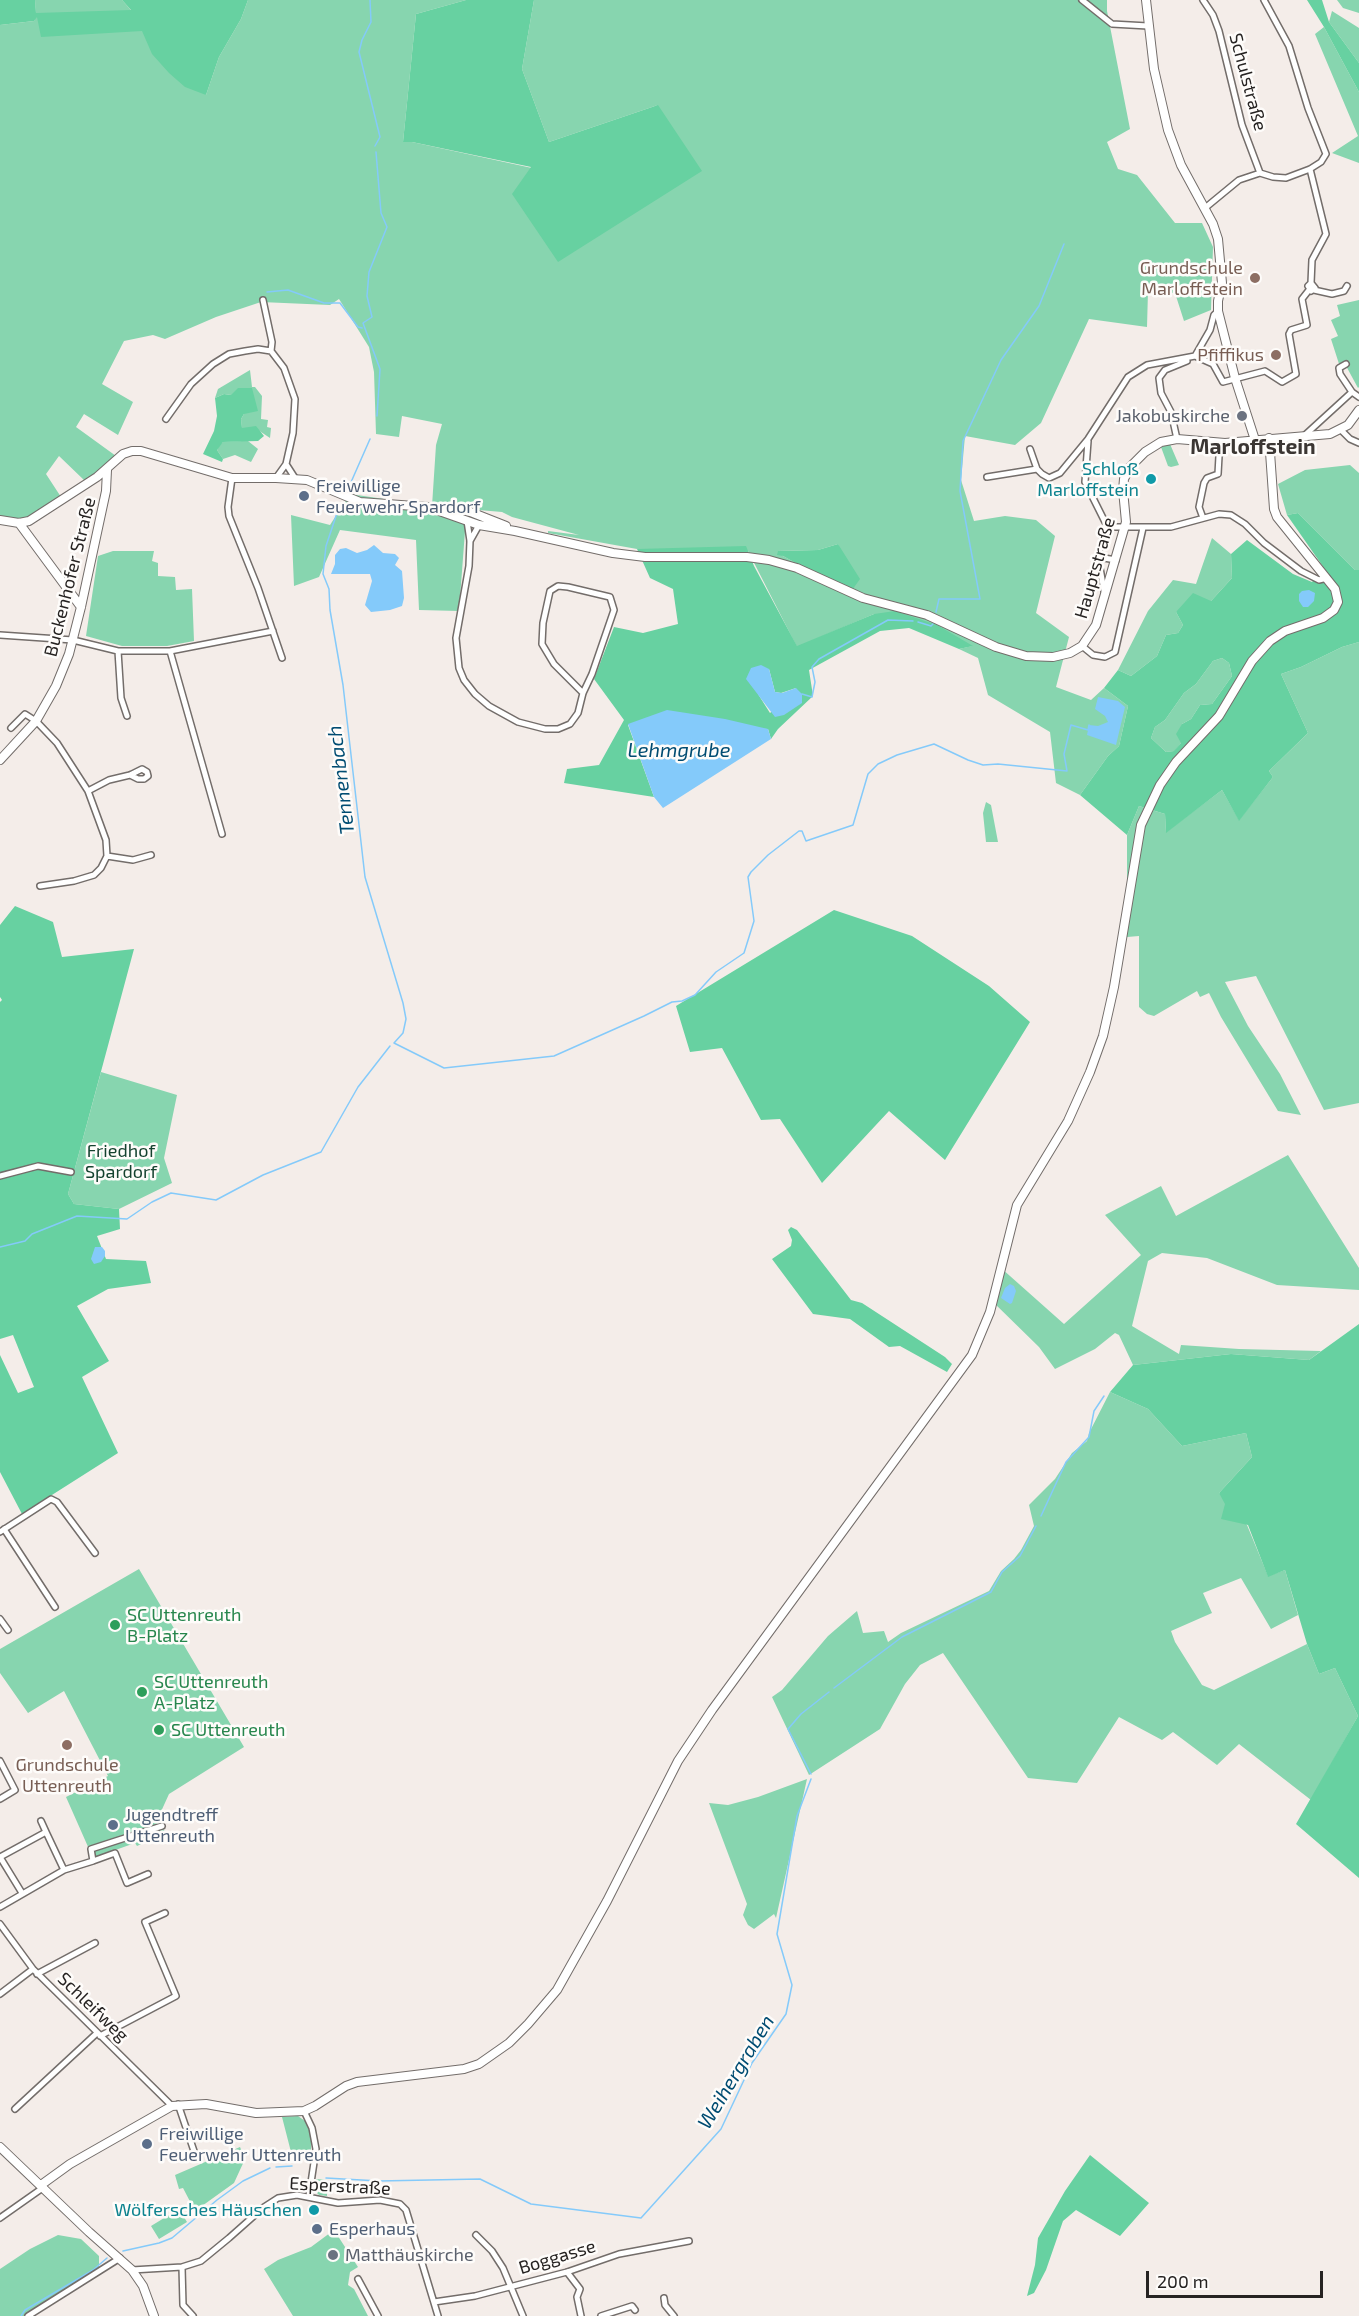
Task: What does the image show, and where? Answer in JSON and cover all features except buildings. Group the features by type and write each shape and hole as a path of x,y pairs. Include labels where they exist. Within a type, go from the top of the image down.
{"street":[{"path":"1082,0 1112,24 1148,26"},
{"path":"1146,0 1154,69 1168,130 1181,165 1213,224 1221,254 1222,283 1218,311 1235,378 1256,440"},
{"name":"Schulstraße","path":"1203,0 1213,15 1219,31 1242,125 1260,173"},
{"path":"1205,208 1239,180 1260,173 1286,178 1310,169 1321,162 1326,154 1308,108 1289,46 1264,0"},
{"path":"1030,449 1037,469 1049,478 1055,476 1074,458 1088,439 1128,376 1147,365 1193,357 1213,364 1223,382 1265,371 1282,382 1296,374 1289,334 1292,330 1307,325 1302,299 1311,288 1312,260 1326,234 1310,169"},
{"path":"1311,288 1332,294 1344,291 1347,286"},
{"path":"263,300 272,351 284,368 295,399 293,433 286,464 276,478"},
{"path":"1177,439 1172,412 1161,393 1159,378 1165,370 1193,357 1218,311"},
{"path":"166,419 191,384 213,364 230,354 258,349 272,351"},
{"path":"1346,364 1339,368 1340,374 1352,392 1359,397"},
{"path":"1305,435 1352,392"},
{"path":"1359,410 1350,423 1341,430 1350,439 1359,443"},
{"name":"Hauptstraße","path":"515,531 584,548 645,557 747,557 769,560 797,568 863,598 927,615 991,645 1026,656 1058,656 1082,646 1095,628 1125,527 1123,487 1127,472 1149,449 1161,442 1177,439 1225,443 1330,434 1341,430"},
{"path":"0,2218 70,2164 175,2105 206,2104 256,2113 304,2111 357,2082 464,2069 479,2064 509,2043 541,2010 567,1976 595,1926 664,1786 691,1741 972,1355 990,1312 1015,1211 1025,1189 1068,1121 1103,1036 1114,987 1141,825 1160,785 1176,762 1219,716 1252,661 1270,641 1285,631 1323,618 1334,610 1338,602 1335,589 1277,517 1274,509 1269,438"},
{"path":"1088,439 1085,482 1105,522 1110,527"},
{"path":"1203,518 1199,507 1207,478 1218,474 1219,456 1225,443"},
{"path":"0,520 20,523 29,521 107,470 123,454 136,451 232,478 307,480 360,502 460,509 515,531"},
{"path":"286,464 295,478"},
{"path":"987,477 1037,469"},
{"name":"Buckenhofer Straße","path":"0,760 36,721 56,686 73,640 106,491 107,470"},
{"path":"232,478 229,516 282,658"},
{"path":"438,509 479,525 515,531"},
{"path":"467,521 477,514"},
{"path":"470,541 479,525 477,514"},
{"path":"1105,597 1098,557 1105,529 1110,527 1171,527 1219,514 1231,515 1245,524 1264,543 1301,571 1319,580 1325,576"},
{"path":"467,521 470,541 466,589 456,638 459,668 464,680 489,706 518,722 545,729 558,729 570,724 578,713 583,693 614,610 610,597 558,586 550,591 543,623 542,644 554,664 583,693"},
{"path":"20,523 81,607"},
{"path":"1082,646 1089,652 1105,657 1115,652 1143,528"},
{"path":"1098,557 1116,560"},
{"path":"0,635 73,640 118,651 170,651 273,631"},
{"path":"118,651 121,698 126,716"},
{"path":"170,651 222,834"},
{"path":"11,728 25,714 36,721 63,751 88,791 106,840 107,856 101,868 89,877 40,886"},
{"path":"88,791 116,777 130,775"},
{"path":"107,856 133,860 151,855"},
{"path":"0,1176 38,1166 71,1172"},
{"path":"55,1606 2,1531 51,1499 57,1502 95,1553"},
{"path":"0,1619 8,1630"},
{"path":"0,1761 15,1790 22,1792"},
{"path":"0,1799 15,1790"},
{"path":"41,1821 64,1870"},
{"path":"93,1861 91,1849 162,1827"},
{"path":"22,1893 0,1857 46,1832"},
{"path":"0,1906 64,1870 115,1853 128,1883 148,1874"},
{"path":"15,2109 98,2034 176,1996 145,1922 165,1912"},
{"name":"Schleifweg","path":"0,1924 35,1971 98,2034 175,2105"},
{"path":"0,1994 35,1971 95,1943"},
{"path":"175,2105 196,2157"},
{"path":"304,2111 312,2128 316,2149 309,2196"},
{"path":"0,2146 132,2270 143,2286 152,2315"},
{"name":"Esperstraße","path":"132,2270 182,2267 201,2261 273,2200 287,2196 309,2196 338,2203 380,2200 404,2206 438,2316"},
{"path":"476,2235 492,2251 503,2268 523,2316"},
{"name":"Boggasse","path":"434,2302 475,2296 567,2272 619,2254 689,2241"},
{"path":"28,2316 120,2257"},
{"path":"182,2267 184,2313 193,2316"},
{"path":"567,2272 580,2289 577,2297 582,2316"},
{"path":"358,2279 378,2316"},
{"path":"664,2298 665,2305 674,2316"},
{"path":"601,2316 632,2306 635,2310"}],"green space":[{"path":"0,0 35,0 36,13 131,10 122,0 248,0 241,19 219,57 206,95 185,87 169,73 152,54 142,31 41,37 37,17 34,21 0,25"},
{"path":"35,0 122,0 206,95 219,57 241,19 248,0 466,0 416,14 403,142 532,168 658,105 549,142 522,69 534,0 1107,0 1107,11 1130,129 1107,142 1118,169 1137,175 1175,223 1202,223 1213,247 1211,310 1184,321 1175,293 1148,291 1147,327 1089,319 1041,423 1015,445 965,436 961,480 974,521 1005,516 1036,520 1055,536 1036,613 1069,637 1056,687 1091,700 1104,688 1128,706 1119,746 1108,756 1080,795 1056,783 1050,732 988,695 978,658 959,649 972,646 874,614 797,647 748,551 637,549 548,533 548,531 579,535 512,517 502,512 467,509 471,513 466,518 459,611 419,610 416,540 340,530 319,577 294,586 291,515 330,525 350,494 432,506 436,445 442,424 402,416 399,437 376,434 374,372 369,347 339,299 330,305 261,302 216,317 165,339 153,335 124,341 102,384 133,402 118,435 84,414 76,427 116,456 85,481 59,456 46,474 61,497 39,513 18,522 0,517 0,25 34,21","holes":["838,544 850,592 783,556 778,551 818,550"]},
{"path":"466,0 534,0 522,69 549,142 658,105 702,171 558,262 512,194 531,167 403,142 416,14"},
{"path":"1307,0 1322,0 1329,22 1359,63 1359,92 1324,27"},
{"path":"1337,0 1359,0 1359,13 1343,8"},
{"path":"1332,11 1359,28 1359,63 1329,22"},
{"path":"1324,27 1359,92 1359,163 1332,153 1358,136 1315,34"},
{"path":"1359,300 1358,388 1345,364 1340,367 1331,339 1338,336 1331,320 1340,316 1337,305"},
{"path":"250,370 252,387 255,387 262,396 261,419 268,420 267,427 271,428 270,438 258,430 242,429 241,419 244,414 231,395 224,394 215,398 218,389"},
{"path":"238,388 252,388 258,411 244,414 241,419 242,428 256,426 264,436 258,441 223,442 217,450 223,459 222,462 203,454 214,431 217,416 215,398 224,394 231,395"},
{"path":"248,441 258,449 251,462 235,455 223,459 217,450 223,442"},
{"path":"1170,444 1179,465 1171,467 1168,466 1161,447"},
{"path":"1350,465 1359,473 1359,570 1355,570 1298,513 1287,515 1278,484 1305,470"},
{"path":"1298,513 1355,570 1359,570 1359,642 1342,647 1281,674 1308,733 1269,771 1273,777 1239,821 1222,790 1166,833 1165,814 1139,806 1127,835 1080,795 1108,756 1119,746 1128,706 1104,688 1118,670 1131,676 1157,656 1166,635 1178,633 1183,625 1176,612 1193,593 1211,601 1232,578 1231,554 1247,540 1293,574 1312,582 1324,568 1287,515","holes":["1222,658 1229,663 1232,676 1212,704 1200,705 1191,719 1182,724 1176,734 1181,743 1174,751 1166,752 1151,738 1155,727 1165,720 1184,693 1196,684 1213,661"]},
{"path":"1212,538 1231,554 1232,578 1211,601 1176,612 1183,625 1178,633 1166,635 1157,656 1131,676 1118,670 1148,611 1173,580 1196,584"},
{"path":"838,544 860,579 850,593 783,556 777,555 778,551 818,550"},
{"path":"746,546 754,566 797,646 874,614 895,611 937,625 973,646 959,649 909,628 880,631 809,670 813,696 778,729 771,739 768,729 628,725 654,797 564,783 567,769 599,765 624,720 594,679 614,627 643,633 678,624 673,589 650,578 637,549","holes":["769,669 775,692 781,693 796,688 770,713 758,694"]},
{"path":"113,551 154,551 152,561 158,563 158,576 175,577 176,590 192,589 194,641 167,646 122,646 86,636 98,556"},
{"path":"1359,642 1359,1103 1324,1110 1256,976 1225,982 1248,1026 1280,1074 1301,1115 1278,1111 1209,993 1200,997 1197,991 1154,1016 1147,1014 1139,1007 1139,936 1127,937 1127,835 1139,806 1165,814 1166,832 1222,790 1239,820 1273,777 1269,771 1308,733 1281,674 1342,647"},
{"path":"1222,658 1229,663 1232,676 1212,704 1200,705 1191,719 1182,724 1181,743 1175,751 1166,752 1151,738 1155,727 1165,720 1184,693 1196,684 1213,661"},
{"path":"986,802 991,805 998,842 986,842 983,813"},
{"path":"15,906 53,922 62,957 134,949 68,1194 74,1204 119,1209 120,1229 97,1236 106,1259 146,1261 151,1283 108,1289 77,1306 109,1361 82,1377 118,1453 22,1514 0,1472 0,1355 18,1393 34,1387 13,1335 0,1339 0,1002 2,1000 0,997 0,925"},
{"path":"834,910 912,936 989,986 1030,1022 945,1160 889,1111 822,1183 780,1119 761,1120 722,1048 690,1052 676,1006"},
{"name":"Friedhof Spardorf","path":"101,1072 177,1095 164,1158 172,1183 119,1209 74,1204 68,1194"},
{"path":"1288,1155 1359,1268 1359,1290 1277,1285 1207,1258 1162,1253 1148,1261 1132,1326 1179,1354 1181,1345 1321,1351 1309,1360 1231,1354 1133,1365 1119,1335 1115,1333 1095,1349 1055,1369 1039,1347 992,1301 1001,1268 1064,1324 1141,1255 1105,1215 1161,1186 1176,1216"},
{"path":"791,1227 797,1230 851,1300 862,1303 945,1357 952,1364 947,1372 900,1346 889,1347 850,1319 813,1314 772,1259 791,1246 792,1240 788,1230"},
{"path":"1359,1324 1359,1878 1296,1824 1358,1716 1335,1668 1319,1674 1307,1644 1285,1570 1268,1577 1248,1525 1221,1519 1225,1504 1219,1493 1252,1457 1246,1433 1182,1446 1148,1409 1110,1392 1133,1365 1231,1354 1309,1360"},
{"path":"1110,1392 1148,1409 1182,1446 1246,1433 1252,1457 1219,1493 1247,1525 1268,1576 1285,1570 1298,1615 1271,1629 1241,1578 1203,1593 1212,1613 1171,1631 1175,1642 1202,1685 1214,1690 1307,1644 1319,1674 1335,1668 1358,1716 1311,1800 1239,1744 1217,1765 1173,1732 1162,1740 1119,1717 1077,1783 1028,1778 943,1653 920,1665 905,1684 880,1729 809,1775 772,1697 782,1690 828,1636 857,1611 863,1633 884,1631 888,1642 901,1633 989,1591 1001,1571 1021,1550 1034,1526 1029,1505 1055,1479 1072,1453 1087,1441"},
{"name":"SC Uttenreuth","path":"139,1569 244,1747 169,1794 159,1816 165,1833 137,1846 135,1843 93,1858 66,1797 108,1776 64,1691 28,1713 0,1673 0,1649"},
{"path":"807,1779 776,1918 774,1914 754,1929 748,1925 743,1915 747,1904 709,1803 728,1805"},
{"path":"298,2116 305,2121 311,2132 311,2150 291,2152 282,2117"},
{"path":"240,2147 245,2159 234,2183 195,2211 183,2188 179,2189 175,2175"},
{"path":"1090,2155 1149,2203 1120,2236 1076,2210 1063,2221 1046,2270 1034,2293 1027,2296 1035,2265 1038,2238 1065,2191"},
{"path":"316,2179 327,2180 327,2196 319,2195 315,2191"},
{"path":"179,2209 187,2222 159,2239 151,2226"},
{"path":"334,2230 358,2267 350,2272 348,2285 354,2289 368,2316 293,2316 264,2269 278,2260 311,2247"},
{"path":"58,2235 81,2239 99,2256 99,2267 25,2316 0,2316 0,2269 30,2249"}],"water":[{"path":"374,545 383,553 395,554 399,558 395,565 402,571 404,598 402,606 371,612 365,605 372,581 370,574 331,574 335,564 335,555 340,549 346,548 357,553"},
{"path":"1309,590 1315,593 1314,601 1308,607 1303,607 1299,601 1299,594"},
{"path":"761,665 769,669 775,692 782,693 796,688 802,694 802,703 784,715 775,717 746,679 751,668"},
{"path":"1098,697 1118,701 1125,707 1116,745 1087,735 1089,725 1098,726 1108,722 1105,716 1095,709"},
{"name":"Lehmgrube","path":"667,710 725,719 768,729 771,739 663,808 654,797 628,724"},
{"path":"95,1247 102,1247 105,1256 101,1262 94,1264 91,1259"},
{"path":"1010,1284 1016,1291 1010,1304 1001,1298 1005,1288"}],"waterway":[{"name":"Tennenbach","path":"370,0 371,22 359,52 380,137 375,146"},
{"name":"Tennenbach","path":"376,152 381,213 387,227 369,272 367,296 372,317 363,323 380,369 377,416"},
{"path":"936,612 939,599 980,599 960,491 963,441 1001,360 1039,306 1064,244"},
{"path":"267,292 288,290 324,303 340,303 358,327 362,328"},
{"name":"Tennenbach","path":"348,489 370,439"},
{"path":"338,510 326,546 323,574 329,589 330,610 343,685 365,877 406,1019 403,1033 394,1043 444,1068 554,1056 672,1002 682,1001 695,995 716,972 744,953 754,921 748,877 751,872 768,855 799,831 802,831 806,841 853,825 868,774 878,764 897,755 934,744 983,765 998,764 1067,771 1064,754 1071,725 1088,730 1089,725"},
{"path":"802,694 812,697 815,682 812,667 819,659 888,620 913,621"},
{"path":"918,622 931,626 933,624"},
{"name":"Tennenbach","path":"0,1247 25,1241 32,1234 77,1216 127,1219 152,1202 171,1193 216,1200 263,1175 321,1152 358,1087 390,1046"},
{"path":"1041,1516 1066,1462 1089,1437 1094,1411 1104,1396"},
{"path":"834,1688 902,1637 991,1592 1002,1572 1020,1556 1036,1526"},
{"path":"811,1774 788,1729 801,1714 829,1692"},
{"name":"Weihergraben","path":"326,2178 379,2181 480,2179 531,2204 641,2218 721,2129 752,2063 786,2014 792,1985 777,1934 797,1816 811,1779"},
{"path":"276,2167 292,2166"},
{"name":"Weihergraben","path":"123,2251 172,2238 243,2181 270,2168"},
{"name":"Weihergraben","path":"21,2316 25,2310 93,2270 107,2258"}],"place":[{"name":"Grundschule Marloffstein","path":"1255,278"},
{"name":"Pfiffikus","path":"1276,355"},
{"name":"Jakobuskirche","path":"1242,416"},
{"name":"Schloß Marloffstein","path":"1151,479"},
{"name":"Freiwillige Feuerwehr Spardorf","path":"304,496"},
{"name":"SC Uttenreuth B-Platz","path":"115,1625"},
{"name":"SC Uttenreuth A-Platz","path":"142,1692"},
{"name":"SC Uttenreuth","path":"159,1730"},
{"name":"Grundschule Uttenreuth","path":"67,1745"},
{"name":"Jugendtreff Uttenreuth","path":"113,1825"},
{"name":"Freiwillige Feuerwehr Uttenreuth","path":"147,2144"},
{"name":"Wölfersches Häuschen","path":"314,2210"},
{"name":"Esperhaus","path":"317,2229"},
{"name":"Matthäuskirche","path":"333,2255"}],"district":[{"name":"Marloffstein","path":"1253,447"}]}
